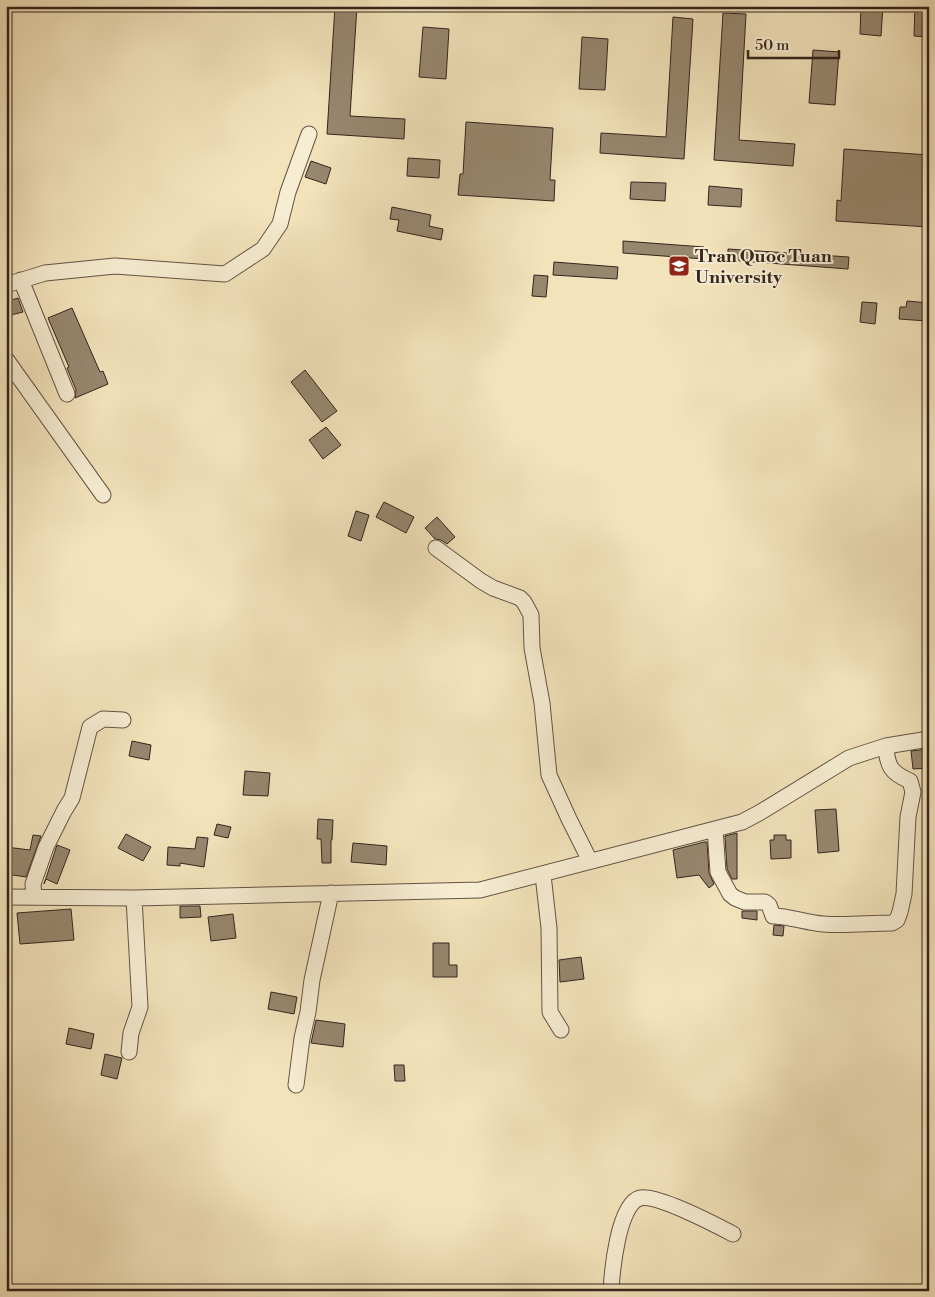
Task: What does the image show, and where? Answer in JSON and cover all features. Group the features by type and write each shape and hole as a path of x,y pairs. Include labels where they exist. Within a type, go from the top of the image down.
{"street":[{"path":"6,285 45,273 115,266 225,274 262,249 280,224 288,192 309,134"},
{"path":"21,280 67,394"},
{"path":"6,359 103,495"},
{"path":"436,548 481,581 493,588 520,598 530,612 532,648 542,703 549,775 590,861"},
{"path":"34,896 33,884 46,847 72,798 90,727 103,719 123,720"},
{"path":"6,897 134,898 480,890 742,822 849,758 886,746 929,739"},
{"path":"716,828 718,872 735,898 745,902 765,902 769,905 774,916 798,919 806,923 841,926 892,923 897,920 904,894 908,817 913,792 910,781 889,768 886,760 886,746"},
{"path":"543,875 549,928 550,1012 561,1030"},
{"path":"296,1085 312,980 331,893"},
{"path":"129,1052 131,1033 140,1007 134,898"},
{"path":"611,1291 619,1232 627,1210 639,1198 679,1208 733,1234"}],"building":[{"path":"335,6 357,6 350,116 405,119 404,139 327,134"},
{"path":"861,6 883,6 881,36 860,34"},
{"path":"915,6 929,6 929,37 914,36"},
{"path":"723,13 746,14 739,140 795,144 793,166 714,160"},
{"path":"673,17 693,19 684,159 600,153 601,133 666,137"},
{"path":"423,27 449,29 446,79 419,77"},
{"path":"582,37 608,39 605,90 579,89"},
{"path":"813,50 839,52 835,105 809,103"},
{"path":"466,122 553,128 550,180 555,180 554,201 458,195 460,174 463,174"},
{"path":"844,149 929,155 929,227 836,221 837,200 841,201"},
{"path":"408,158 440,160 439,178 407,176"},
{"path":"311,161 331,168 326,184 305,177"},
{"path":"631,182 666,183 665,201 630,199"},
{"path":"709,186 742,189 741,207 708,205"},
{"path":"392,207 431,215 429,226 443,229 441,240 397,231 399,220 390,219"},
{"path":"623,241 704,247 704,259 623,253"},
{"path":"728,249 849,257 848,269 728,260"},
{"path":"554,262 618,267 617,279 553,275"},
{"path":"534,275 548,276 546,297 532,296"},
{"path":"18,298 23,312 11,315 8,301"},
{"path":"907,301 929,303 927,321 899,319 900,307 906,307"},
{"path":"862,302 877,303 875,324 860,322"},
{"path":"72,308 100,372 103,371 108,384 75,398 76,390 67,368 69,367 48,318"},
{"path":"305,370 337,411 322,422 291,382"},
{"path":"326,427 341,445 323,459 309,440"},
{"path":"384,502 414,517 406,533 376,517"},
{"path":"356,511 369,515 361,541 348,536"},
{"path":"437,517 455,537 447,544 435,539 425,528"},
{"path":"132,741 151,745 149,760 129,756"},
{"path":"929,749 929,768 913,769 911,751"},
{"path":"245,771 270,773 268,796 243,795"},
{"path":"836,809 839,851 818,853 815,810"},
{"path":"318,819 333,820 331,863 322,863 321,839 317,839"},
{"path":"217,824 231,827 228,838 214,835"},
{"path":"737,833 737,879 732,879 727,869 725,836"},
{"path":"126,834 151,847 143,861 118,848"},
{"path":"33,835 41,836 26,877 6,874 6,847 30,850"},
{"path":"774,835 786,835 786,840 791,840 791,858 771,859 770,840 774,840"},
{"path":"197,837 208,838 204,867 180,863 180,866 167,865 168,847 195,849"},
{"path":"707,842 709,873 714,884 709,888 699,875 677,878 673,850"},
{"path":"353,843 387,846 386,865 351,862"},
{"path":"57,845 70,850 57,884 46,879 44,884"},
{"path":"180,906 200,906 201,917 180,918"},
{"path":"71,909 74,940 20,944 17,913"},
{"path":"742,911 757,911 757,920 742,918"},
{"path":"233,914 236,938 211,941 208,917"},
{"path":"774,925 784,926 783,936 773,935"},
{"path":"433,943 449,943 449,965 457,965 457,977 433,977"},
{"path":"581,957 584,979 560,982 559,960"},
{"path":"271,992 297,997 294,1014 268,1009"},
{"path":"316,1020 345,1024 343,1047 311,1043"},
{"path":"69,1028 94,1034 91,1049 66,1044"},
{"path":"105,1054 122,1058 117,1079 101,1075"},
{"path":"394,1065 404,1065 405,1081 395,1081"}],"place":[{"name":"Tran Quoc Tuan University","path":"679,266"}]}
